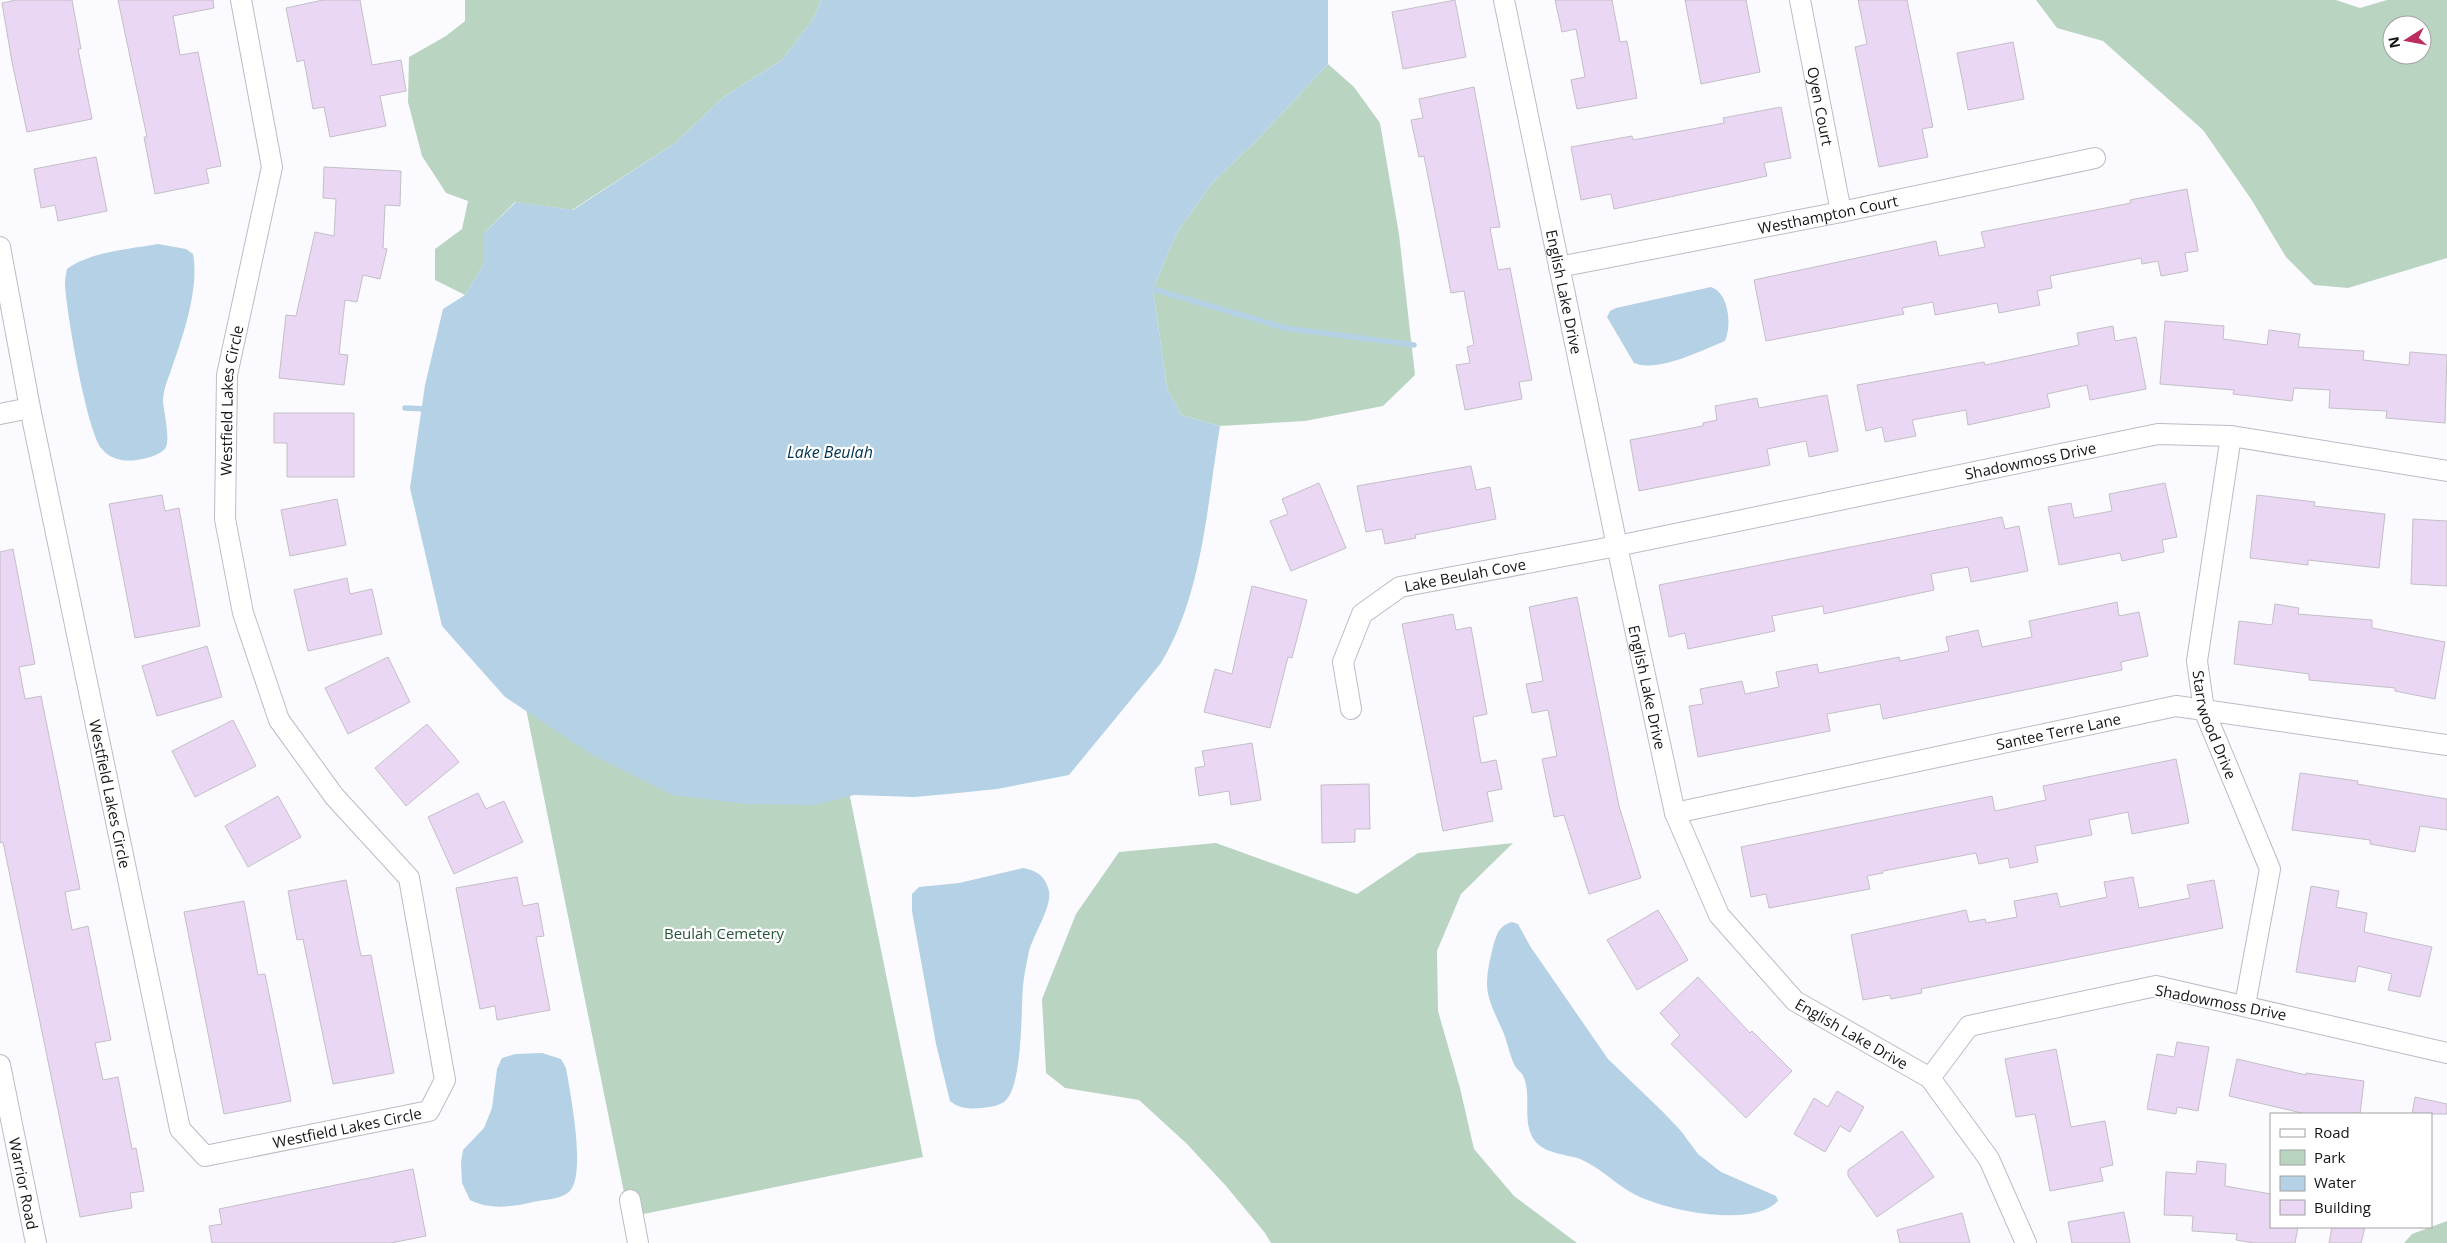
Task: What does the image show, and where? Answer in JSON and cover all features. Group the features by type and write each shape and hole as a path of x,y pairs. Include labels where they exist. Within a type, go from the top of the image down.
{"street":[{"name":"Westfield Lakes Circle","path":"0,246 30,408 180,1129 205,1156 429,1111 445,1080 409,878 334,796 279,720 243,613 225,519 227,375 272,167 241,0"},
{"name":"English Lake Drive","path":"1504,0 1617,546 1675,813 1719,915 1795,1001 1930,1078 1989,1159 2026,1243"},
{"name":"Oyen Court","path":"1800,0 1840,212"},
{"name":"Westhampton Court","path":"1559,267 1840,212 2095,158"},
{"path":"0,414 30,408"},
{"name":"Shadowmoss Drive","path":"1617,546 2158,434 2231,436 2447,471"},
{"name":"Starrwood Drive","path":"2231,436 2197,661 2204,710 2270,869 2245,1005"},
{"name":"Lake Beulah Cove","path":"1350,710 1343,662 1362,614 1400,586 1617,546"},
{"name":"Santee Terre Lane","path":"1675,813 2176,706 2447,745"},
{"name":"Shadowmoss Drive","path":"1930,1078 1969,1026 2156,986 2447,1053"},
{"name":"Warrior Road","path":"0,1065 36,1243"},
{"path":"630,1200 638,1243"}],"green space":[{"path":"465,0 821,0 814,18 782,60 725,96 675,143 572,210 515,202 484,233 484,264 465,295 435,280 435,249 462,229 468,201 446,193 422,156 408,102 409,57 446,36 465,21"},
{"path":"2036,0 2336,0 2360,8 2387,0 2447,0 2447,258 2348,288 2314,285 2286,257 2251,199 2203,130 2103,41 2057,28"},
{"path":"1328,64 1354,87 1380,123 1399,234 1415,375 1383,406 1305,421 1220,426 1181,415 1167,388 1153,289 1177,232 1213,182 1257,140"},
{"name":"Beulah Cemetery","path":"803,565 923,1157 629,1217 509,625"},
{"path":"1216,843 1357,894 1418,853 1513,843 1461,894 1437,951 1438,1011 1460,1088 1474,1149 1514,1196 1577,1243 1271,1243 1226,1186 1187,1144 1139,1100 1065,1088 1046,1073 1042,999 1076,914 1119,852"},
{"path":"2447,1221 2447,1243 2404,1243 2412,1234"}],"water":[{"name":"Lake Beulah","path":"821,0 1328,0 1328,64 1257,140 1213,182 1177,232 1153,289 1167,388 1181,415 1220,426 1207,517 1195,578 1186,608 1175,636 1161,663 1069,775 997,789 914,797 854,795 814,805 745,804 673,795 591,754 505,697 442,626 410,488 425,385 443,309 465,295 484,264 484,233 516,202 573,210 675,143 725,96 782,60 814,18"},
{"path":"158,244 186,249 193,254 194,283 192,299 184,332 164,392 166,447 161,452 148,458 131,461 122,460 109,455 102,449 90,420 73,343 66,298 67,269 76,263 98,255"},
{"path":"1711,287 1722,296 1727,310 1728,327 1725,341 1667,363 1644,365 1634,363 1607,317 1610,311 1616,308"},
{"path":"1023,868 1036,872 1043,877 1049,891 1049,898 1030,948 1026,967 1023,986 1020,1048 1015,1081 1010,1094 1002,1103 982,1108 961,1107 950,1101 936,1044 912,911 912,894 919,887 959,883"},
{"path":"1512,922 1518,924 1530,946 1608,1059 1681,1131 1698,1154 1721,1172 1776,1196 1778,1201 1766,1209 1749,1214 1729,1215 1686,1211 1665,1206 1634,1194 1587,1162 1544,1149 1535,1141 1528,1126 1527,1094 1523,1076 1513,1062 1487,990 1488,970 1496,938 1501,928"},
{"path":"542,1053 561,1059 566,1068 576,1133 577,1169 574,1183 569,1192 561,1196 517,1205 501,1207 485,1205 470,1200 462,1183 461,1162 463,1150 484,1128 492,1108 497,1069 502,1058 515,1054"}],"building":[{"path":"16,0 72,0 81,49 78,49 92,119 27,132 2,3"},
{"path":"118,0 213,0 214,8 173,16 180,55 198,52 221,166 206,169 209,183 155,194 144,137 147,137"},
{"path":"323,0 360,0 372,65 401,60 406,91 380,96 386,126 330,137 324,107 313,109 304,60 297,62 286,8"},
{"path":"1455,0 1466,57 1403,69 1392,12"},
{"path":"1555,0 1612,0 1620,42 1627,41 1637,98 1577,109 1571,80 1585,77 1576,29 1562,32"},
{"path":"1685,0 1746,0 1760,72 1701,84"},
{"path":"1858,0 1907,0 1933,127 1922,129 1928,157 1879,167 1855,47 1867,44"},
{"path":"2013,42 2024,99 1968,110 1957,53"},
{"path":"1474,87 1500,227 1490,228 1498,270 1510,268 1532,380 1519,382 1522,399 1465,410 1456,365 1470,363 1467,347 1474,345 1464,291 1451,293 1424,156 1419,157 1411,120 1423,118 1419,99"},
{"path":"1781,107 1791,158 1764,163 1767,176 1614,209 1611,194 1581,200 1571,147 1632,136 1633,140 1724,123 1723,118"},
{"path":"96,157 107,211 58,221 55,205 41,208 34,169"},
{"path":"324,167 401,171 400,206 385,205 383,248 387,249 380,279 363,275 357,302 345,300 339,354 348,355 344,385 279,378 286,315 296,316 315,232 334,236 336,199 323,198"},
{"path":"2187,189 2198,251 2185,253 2188,271 2161,276 2158,261 2142,264 2141,258 2050,276 2052,288 2037,291 2040,305 1999,313 1997,303 1935,315 1933,302 1902,308 1904,314 1766,341 1754,280 1936,241 1939,256 1985,247 1981,232 2131,203 2130,200"},
{"path":"2165,321 2224,326 2223,339 2267,345 2269,330 2300,334 2298,347 2364,351 2363,360 2409,365 2410,352 2447,355 2445,423 2386,418 2387,411 2329,408 2330,390 2294,388 2292,401 2233,394 2234,390 2160,384"},
{"path":"2113,326 2115,341 2136,337 2146,389 2090,400 2087,385 2047,394 2050,407 1968,425 1966,410 1912,420 1916,436 1885,442 1882,427 1866,431 1857,385 1984,362 1985,365 2079,345 2077,333"},
{"path":"1827,395 1838,451 1809,457 1806,441 1767,449 1770,465 1639,491 1630,440 1703,426 1703,423 1717,420 1715,406 1757,398 1759,408"},
{"path":"274,413 354,413 354,477 287,477 287,443 274,443"},
{"path":"1471,466 1476,490 1490,487 1496,519 1415,535 1416,538 1385,544 1382,529 1366,532 1357,486"},
{"path":"1319,483 1346,548 1291,571 1270,521 1288,514 1282,499"},
{"path":"2165,483 2177,537 2162,540 2164,552 2122,561 2120,553 2059,565 2048,507 2071,503 2074,518 2112,511 2109,494"},
{"path":"162,495 165,511 179,508 200,626 135,638 109,504"},
{"path":"2257,495 2315,502 2314,506 2385,514 2379,568 2308,560 2308,565 2250,558"},
{"path":"337,499 346,545 290,556 281,510"},
{"path":"2002,517 2005,529 2019,526 2028,571 1971,582 1968,567 1931,574 1934,590 1824,614 1823,606 1772,616 1775,631 1688,649 1685,633 1669,637 1659,585"},
{"path":"2413,519 2447,521 2447,586 2411,584"},
{"path":"13,549 35,664 19,667 25,699 41,696 80,889 65,892 72,930 88,926 111,1040 95,1043 103,1080 118,1077 132,1149 136,1148 144,1191 130,1193 132,1208 80,1217 3,842 0,843 0,552"},
{"path":"347,578 350,594 372,589 382,634 308,651 294,590"},
{"path":"1252,586 1307,600 1292,658 1288,657 1270,728 1204,712 1215,669 1232,674"},
{"path":"1577,597 1619,806 1641,878 1589,894 1564,815 1554,817 1542,759 1557,756 1548,710 1532,713 1526,684 1543,681 1529,607"},
{"path":"2117,602 2119,616 2139,612 2148,656 2121,662 2122,670 1883,719 1880,704 1827,714 1830,731 1698,757 1689,706 1703,704 1700,689 1742,681 1745,694 1779,687 1776,672 1817,664 1819,673 1899,657 1900,661 1949,651 1946,637 1978,630 1982,647 2032,637 2029,621"},
{"path":"2275,604 2299,608 2298,614 2372,620 2372,628 2445,642 2435,699 2395,691 2395,688 2309,680 2309,674 2234,664 2239,621 2272,625"},
{"path":"1453,614 1456,630 1471,627 1487,714 1473,717 1481,763 1496,760 1502,789 1487,792 1493,821 1443,831 1402,624"},
{"path":"207,646 222,697 157,716 142,666"},
{"path":"388,657 410,702 348,734 325,688"},
{"path":"233,720 256,766 195,797 172,751"},
{"path":"427,724 459,762 406,806 375,768"},
{"path":"1252,743 1261,800 1231,805 1229,791 1199,796 1195,768 1205,766 1202,751"},
{"path":"2176,759 2189,823 2132,834 2128,812 2089,820 2092,835 2035,846 2038,862 2010,868 2008,858 1979,864 1976,853 1883,871 1883,873 1867,876 1870,889 1769,908 1766,894 1751,897 1741,847 1992,796 1995,811 2046,800 2043,786"},
{"path":"2300,773 2358,781 2357,784 2447,799 2447,830 2420,826 2415,852 2370,844 2370,840 2292,830"},
{"path":"1369,784 1370,829 1355,829 1355,842 1322,843 1321,785"},
{"path":"478,793 486,809 504,801 523,842 454,874 428,817"},
{"path":"278,796 301,837 248,867 225,826"},
{"path":"517,877 523,906 538,903 544,936 536,937 550,1010 497,1020 495,1006 480,1009 456,888"},
{"path":"2133,877 2139,908 2190,898 2187,885 2214,880 2223,928 1921,989 1922,993 1891,999 1890,995 1863,1000 1851,935 1966,910 1969,922 1985,919 1986,923 2017,917 2014,901 2057,893 2060,907 2107,897 2104,882"},
{"path":"346,880 361,956 371,955 394,1073 333,1084 303,939 297,940 288,891"},
{"path":"2311,886 2339,891 2336,907 2367,913 2364,932 2432,947 2420,997 2388,990 2392,974 2358,966 2355,982 2296,972"},
{"path":"244,901 258,975 265,974 291,1101 224,1114 184,912"},
{"path":"1658,910 1688,960 1637,990 1607,940"},
{"path":"1698,977 1750,1033 1752,1031 1792,1071 1746,1118 1671,1044 1680,1035 1660,1013"},
{"path":"2177,1042 2209,1047 2198,1111 2177,1107 2176,1114 2147,1109 2157,1054 2174,1057"},
{"path":"2056,1049 2071,1127 2105,1121 2113,1165 2100,1168 2103,1181 2050,1191 2035,1114 2016,1117 2005,1059"},
{"path":"2237,1059 2306,1075 2306,1073 2364,1081 2360,1113 2302,1113 2229,1096"},
{"path":"1837,1091 1864,1107 1850,1132 1840,1126 1825,1152 1794,1134 1814,1098 1828,1107"},
{"path":"2415,1097 2447,1104 2447,1114 2412,1113"},
{"path":"1902,1131 1934,1177 1877,1217 1848,1176 1848,1170"},
{"path":"2197,1161 2226,1164 2225,1186 2270,1194 2270,1228 2298,1228 2295,1243 2254,1243 2236,1240 2237,1234 2192,1231 2193,1216 2164,1215 2166,1172 2196,1174"},
{"path":"413,1169 426,1236 391,1243 212,1243 209,1226 222,1224 219,1209"},
{"path":"2124,1212 2130,1243 2072,1243 2068,1222"},
{"path":"1962,1213 1970,1243 1900,1243 1897,1230"},
{"path":"2332,1228 2365,1228 2361,1243 2329,1243"}],"waterway":[{"path":"1146,292 1153,289 1285,328 1414,345"},
{"path":"405,408 428,409"}]}
